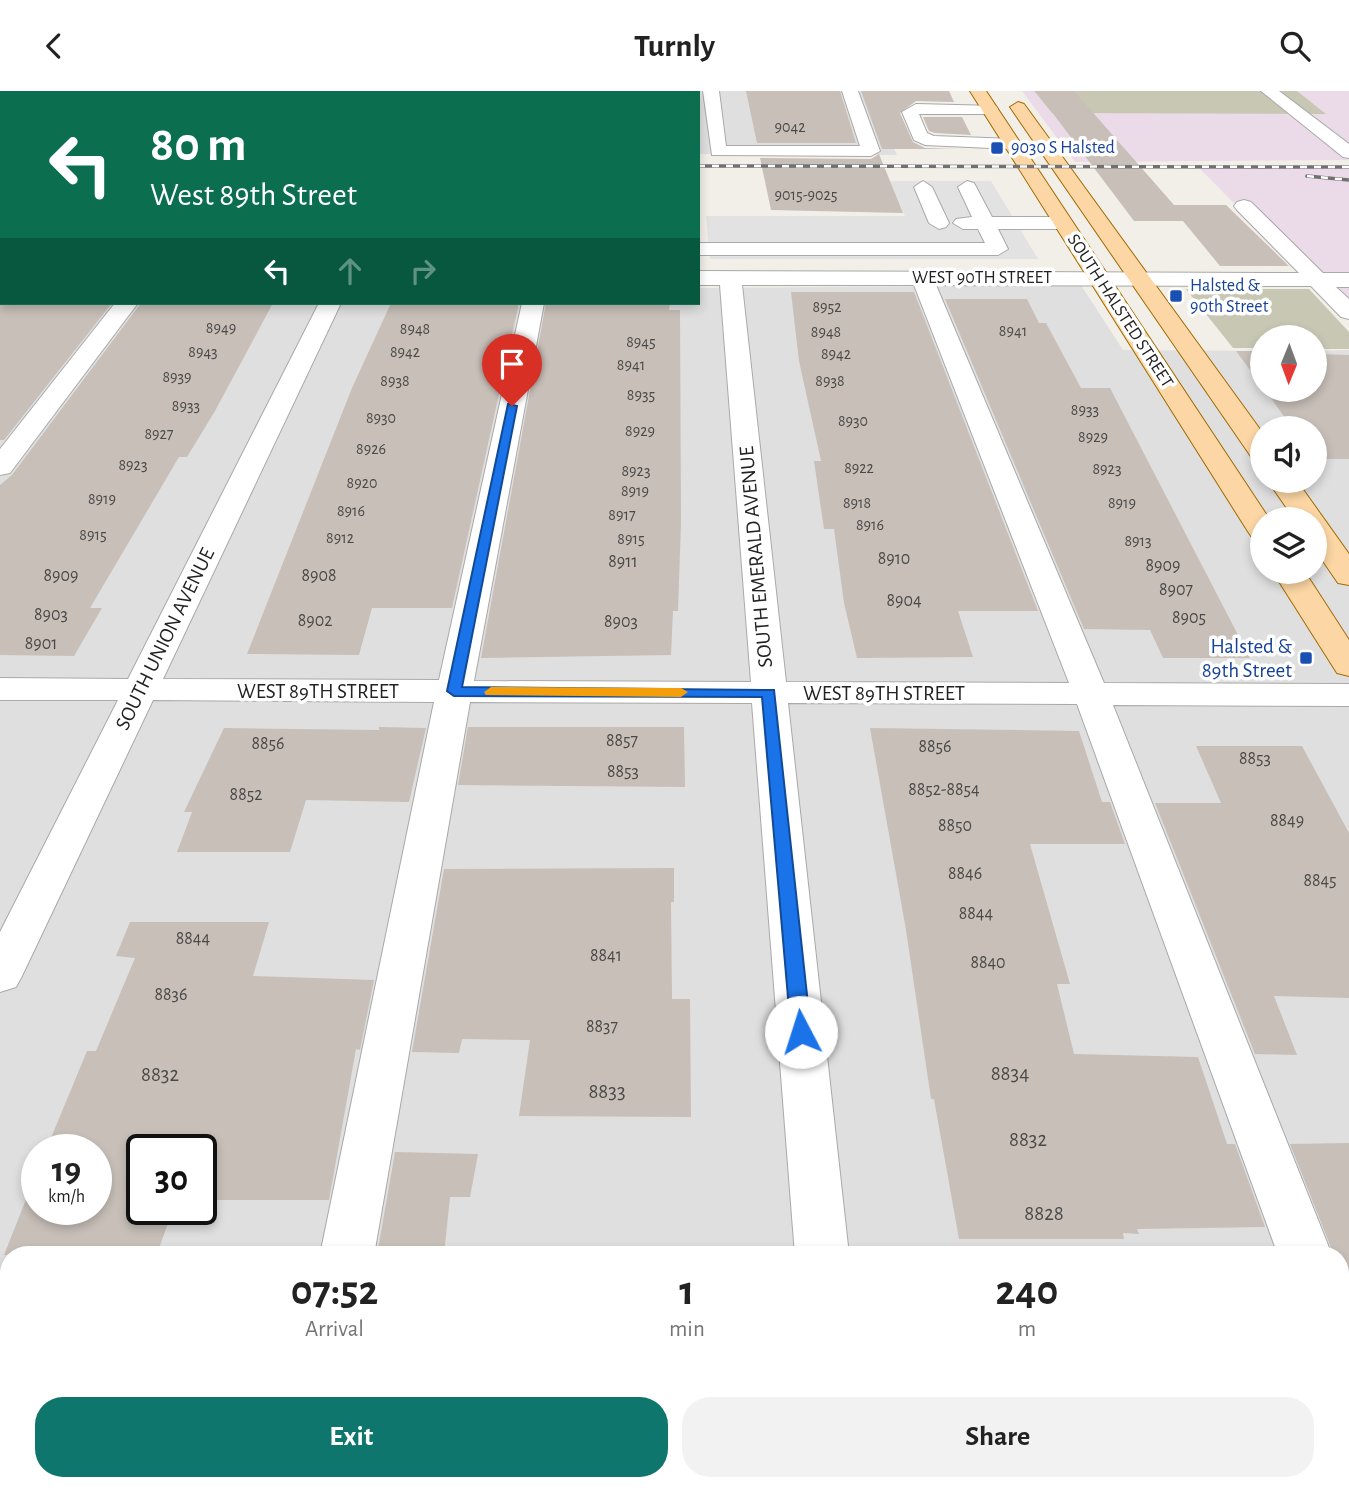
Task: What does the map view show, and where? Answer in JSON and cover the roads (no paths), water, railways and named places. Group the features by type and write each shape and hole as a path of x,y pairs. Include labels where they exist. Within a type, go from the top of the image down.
{"main road":[{"name":"SOUTH HALSTED STREET","path":"978,91 1250,512"},
{"name":"SOUTH HALSTED STREET","path":"1007,91 1250,435"},
{"path":"1327,545 1349,576"},
{"path":"1297,584 1349,666"}],"street":[{"path":"711,91 718,151 871,151 850,91"},
{"path":"1269,91 1349,153"},
{"path":"990,109 916,109 910,112 920,136 931,141 1013,144"},
{"path":"923,187 939,223"},
{"path":"700,249 998,249 967,187"},
{"path":"1244,206 1349,312"},
{"path":"912,223 1063,223"},
{"name":"WEST 90TH STREET","path":"714,278 1349,280"},
{"name":"SOUTH EMERALD AVENUE","path":"714,278 769,693 821,1246"},
{"path":"922,278 1091,694 1302,1246"},
{"path":"0,467 125,305"},
{"name":"SOUTH UNION AVENUE","path":"0,976 329,305"},
{"path":"349,1246 454,691 533,305"},
{"name":"WEST 89TH STREET","path":"0,689 1349,695"}],"railway":[{"path":"700,166 1349,167"},
{"path":"1307,176 1349,180"}],"place":[{"name":"9030 S Halsted","path":"997,148"},
{"name":"Halsted & 90th Street","path":"1176,296"},
{"name":"Halsted & 89th Street","path":"1306,658"}]}
